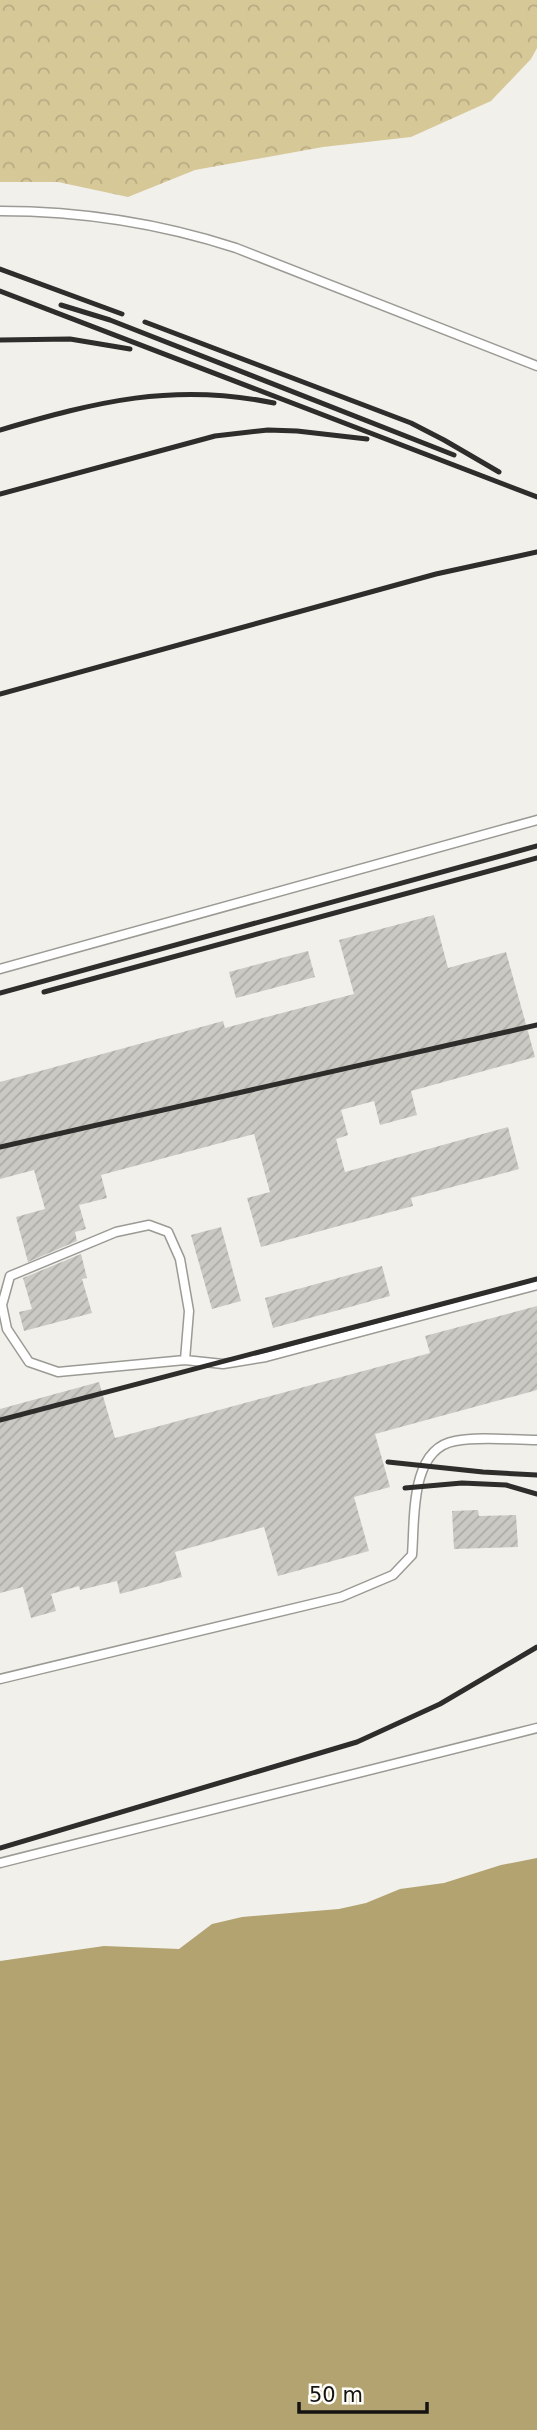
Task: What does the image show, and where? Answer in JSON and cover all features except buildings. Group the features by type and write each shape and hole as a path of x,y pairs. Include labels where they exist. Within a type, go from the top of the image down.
{"lane":[{"path":"0,211 99,216 202,237 537,366"},
{"path":"0,969 537,820"},
{"path":"185,1360 189,1311 180,1259 168,1232 149,1226 116,1232 10,1276 2,1305 7,1329 29,1362 58,1372 185,1360 223,1364 266,1357 537,1286"},
{"path":"0,1679 341,1597 393,1575 412,1555 416,1484 430,1454 452,1441 537,1440"},
{"path":"0,1863 537,1728"}],"green space":[{"path":"0,0 537,0 537,48 531,59 491,101 411,137 323,147 195,170 128,197 58,182 0,182"}],"shaded area":[{"path":"537,1858 537,2430 0,2430 0,1961 104,1946 179,1949 212,1924 242,1917 339,1909 366,1903 400,1889 444,1883 501,1865"}],"railway":[{"path":"0,269 122,314"},
{"path":"0,291 537,497"},
{"path":"61,305 110,320 454,455"},
{"path":"145,322 411,423 499,472"},
{"path":"0,340 70,339 130,349"},
{"path":"0,430 69,411 135,398 202,394 274,403"},
{"path":"0,494 215,436 268,430 367,439"},
{"path":"0,694 436,574 537,552"},
{"path":"0,993 537,846"},
{"path":"44,992 537,858"},
{"path":"0,1147 537,1025"},
{"path":"0,1420 537,1279"},
{"path":"388,1462 537,1475"},
{"path":"405,1488 462,1483 506,1485 537,1494"},
{"path":"0,1848 357,1742 440,1704 537,1647"}]}
